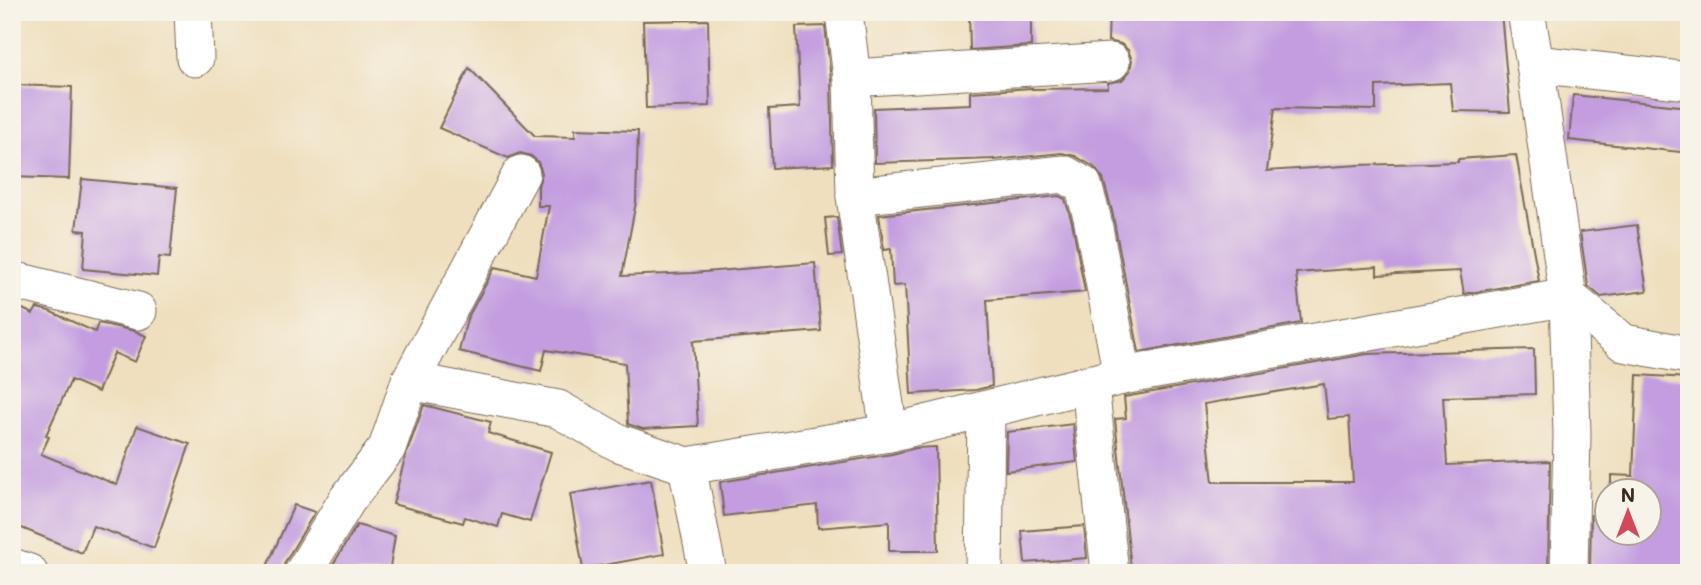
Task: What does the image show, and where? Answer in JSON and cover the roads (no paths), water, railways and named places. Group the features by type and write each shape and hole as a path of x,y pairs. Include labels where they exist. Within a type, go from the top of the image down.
{"street":[{"path":"193,12 194,58"},
{"path":"844,12 852,78 855,196 889,433"},
{"path":"1526,12 1569,297 1572,434 1569,573"},
{"path":"852,78 1111,62"},
{"path":"1535,64 1689,81"},
{"path":"303,573 346,500 387,448 411,382 521,174"},
{"path":"855,196 1064,174 1083,185 1092,217 1106,381 1110,573"},
{"path":"12,280 138,311"},
{"path":"1569,297 1623,343 1689,355"},
{"path":"411,382 558,409 619,443 687,466 889,433 1106,381 1569,297"},
{"path":"984,573 986,410"},
{"path":"687,466 708,573"},
{"path":"12,567 29,573"}]}
